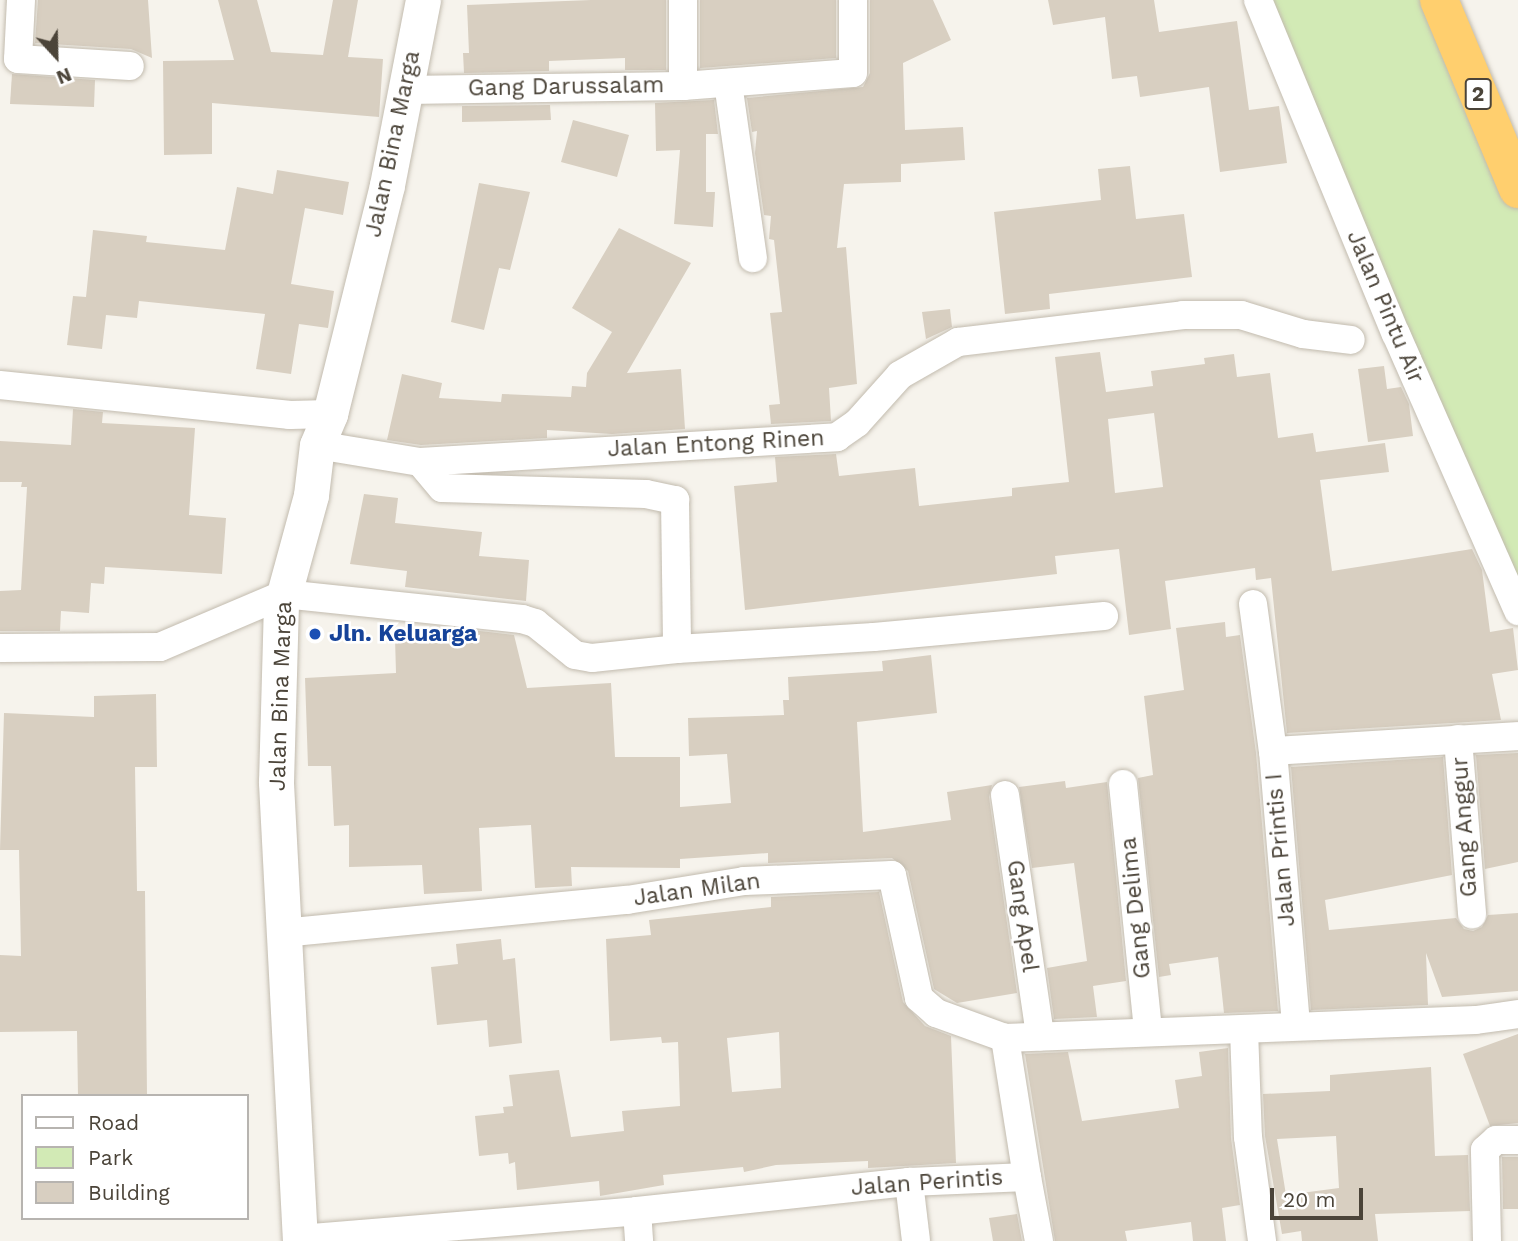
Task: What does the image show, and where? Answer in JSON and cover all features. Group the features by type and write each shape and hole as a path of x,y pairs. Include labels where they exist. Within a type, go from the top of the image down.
{"highway":[{"name":"2","path":"1439,0 1518,189"}],"street":[{"path":"21,0 18,59 130,66"},
{"name":"Jalan Bina Marga","path":"300,1240 275,782 284,594 311,495 323,430 387,185 423,0"},
{"path":"683,0 683,86"},
{"name":"Gang Darussalam","path":"405,90 683,86 853,73 853,0"},
{"name":"Jalan Pintu Air","path":"1258,0 1396,334 1518,611"},
{"path":"728,83 753,257"},
{"name":"Jalan Entong Rinen","path":"0,386 290,415 323,430 420,462 836,437 857,423 900,375 958,342 1033,330 1183,315 1241,315 1303,334 1351,340"},
{"name":"Jalan Entong Rinen","path":"420,462 442,488 646,494 675,500 677,649"},
{"path":"0,648 160,647 284,594 522,619 535,623 575,655 592,657 874,637 1104,616"},
{"path":"1253,604 1273,751"},
{"name":"Jalan Printis I","path":"1296,1026 1273,751 1518,736"},
{"name":"Gang Anggur","path":"1458,739 1472,915"},
{"name":"Gang Delima","path":"1123,785 1148,1032"},
{"name":"Gang Apel","path":"1004,795 1040,1036"},
{"name":"Jalan Milan","path":"282,933 627,900 744,881 892,875 919,998 936,1013 1005,1038"},
{"path":"1005,1038 1476,1020 1518,1014"},
{"path":"1244,1030 1248,1137 1262,1241"},
{"name":"Jalan Perintis","path":"300,1240 638,1211 909,1182 1027,1177 1005,1038"},
{"path":"1487,1241 1485,1150 1496,1140 1518,1140"},
{"path":"1027,1177 1039,1241"},
{"path":"909,1182 916,1241"},
{"path":"638,1211 639,1241"}],"green space":[{"path":"1258,0 1443,0 1518,173 1518,610"}],"building":[{"path":"38,0 148,0 152,58 131,49 35,43"},
{"path":"218,0 257,0 271,52 323,55 333,0 358,0 348,57 383,59 379,117 212,103 212,154 164,155 163,61 234,60"},
{"path":"666,0 666,70 625,70 625,58 549,61 549,71 464,73 463,53 469,53 467,5"},
{"path":"700,0 836,0 836,58 700,68"},
{"path":"870,0 933,0 951,40 903,63 905,130 963,127 965,160 901,164 901,182 844,184 837,248 846,247 857,384 829,388 831,421 771,424 769,405 780,404 770,313 782,312 774,240 769,239 771,216 764,215 755,153 757,131 752,132 747,98 863,87 870,73"},
{"path":"1048,0 1154,0 1159,32 1237,21 1249,110 1279,106 1287,163 1220,172 1209,87 1140,97 1137,76 1112,79 1105,17 1053,25"},
{"path":"12,74 95,80 94,107 10,104"},
{"path":"714,100 718,134 706,134 706,192 715,192 713,227 674,224 680,150 656,151 655,103"},
{"path":"550,105 551,120 462,122 462,106"},
{"path":"573,120 629,135 617,177 561,162"},
{"path":"1130,166 1136,219 1184,214 1192,277 1049,294 1050,309 1005,314 994,212 1101,200 1098,169"},
{"path":"277,170 349,182 343,215 305,208 291,284 334,291 328,328 299,324 291,374 256,369 265,314 139,301 137,318 106,315 102,349 67,345 73,296 86,297 93,230 147,236 146,242 225,250 237,187 273,194"},
{"path":"479,183 530,192 510,270 499,268 484,330 451,322"},
{"path":"619,228 691,263 627,373 681,369 685,429 612,434 547,430 547,438 421,445 387,440 402,374 442,383 439,398 501,402 502,394 571,397 572,386 586,387 587,373 612,332 572,308"},
{"path":"950,309 952,327 926,339 922,312"},
{"path":"1100,352 1106,392 1153,386 1151,371 1205,364 1204,358 1234,354 1237,377 1270,373 1278,438 1313,433 1316,452 1385,443 1389,472 1320,480 1332,571 1472,549 1482,570 1490,632 1513,628 1518,670 1492,674 1501,720 1287,733 1271,578 1256,580 1255,568 1165,581 1171,629 1129,635 1119,549 1055,556 1057,574 745,610 734,486 777,482 775,457 836,454 839,476 915,468 919,506 1012,496 1012,488 1069,482 1055,357","holes":["1154,413 1163,487 1115,493 1108,419"]},
{"path":"1384,366 1387,389 1401,387 1409,404 1413,436 1368,442 1358,369"},
{"path":"73,409 103,412 102,423 195,428 189,515 226,518 222,574 105,567 104,584 91,583 89,613 61,611 60,631 0,631 0,591 21,590 27,487 21,487 22,482 0,482 0,441 71,445"},
{"path":"364,494 398,498 395,523 482,532 479,556 529,560 526,601 405,587 407,571 350,564"},
{"path":"1225,622 1226,637 1240,635 1256,753 1278,1011 1224,1013 1218,957 1169,964 1171,975 1159,977 1138,778 1153,775 1144,696 1184,690 1176,628"},
{"path":"471,630 514,635 527,688 611,683 615,757 680,757 680,807 731,803 727,754 689,756 688,718 784,715 783,700 789,700 788,677 883,671 882,661 931,655 937,713 857,722 863,832 951,820 947,792 992,785 989,797 1017,993 957,1003 934,989 908,871 892,858 768,863 768,853 680,859 680,868 571,867 572,886 535,888 531,825 479,828 482,891 424,894 422,865 349,867 349,825 334,826 331,766 308,766 305,678 396,673 395,638"},
{"path":"156,694 157,767 135,767 137,891 145,891 147,1094 78,1094 77,1031 0,1032 0,955 21,956 19,850 0,850 4,713 94,717 94,696"},
{"path":"1518,753 1518,862 1485,869 1476,755"},
{"path":"1443,757 1452,875 1325,900 1329,930 1456,918 1464,929 1473,931 1482,927 1488,915 1518,913 1518,991 1442,997 1426,953 1428,1005 1311,1010 1291,767"},
{"path":"1065,781 1066,788 1107,782 1126,981 1093,986 1097,1017 1054,1019 1047,968 1087,961 1074,863 1032,868 1019,787"},
{"path":"879,892 903,1002 925,1026 951,1036 956,1163 868,1168 868,1161 776,1165 744,1172 743,1167 663,1175 664,1185 600,1196 599,1181 517,1190 515,1162 509,1164 508,1153 479,1156 475,1116 504,1113 503,1107 513,1106 509,1075 559,1070 571,1137 624,1131 622,1111 680,1106 678,1042 662,1043 661,1037 610,1041 606,939 651,935 649,920 771,907 771,897","holes":["779,1032 781,1088 732,1092 727,1038"]},
{"path":"501,939 503,960 515,958 522,1043 489,1047 487,1020 437,1025 431,967 458,964 456,944"},
{"path":"1518,1034 1518,1123 1490,1126 1463,1054"},
{"path":"1228,1048 1231,1138 1240,1205 1222,1208 1226,1241 1193,1241 1191,1222 1125,1231 1127,1241 1055,1241 1025,1054 1068,1052 1082,1121 1179,1108 1175,1080 1202,1076 1199,1052"},
{"path":"1431,1067 1435,1156 1468,1155 1470,1211 1375,1214 1378,1241 1302,1241 1301,1231 1282,1234 1265,1136 1263,1094 1330,1091 1330,1075","holes":["1336,1136 1339,1188 1286,1195 1277,1139"]},
{"path":"1502,1157 1518,1157 1518,1209 1503,1209"},
{"path":"1017,1214 1022,1241 993,1241 989,1218"}],"place":[{"name":"Jln. Keluarga","path":"315,634"}]}
